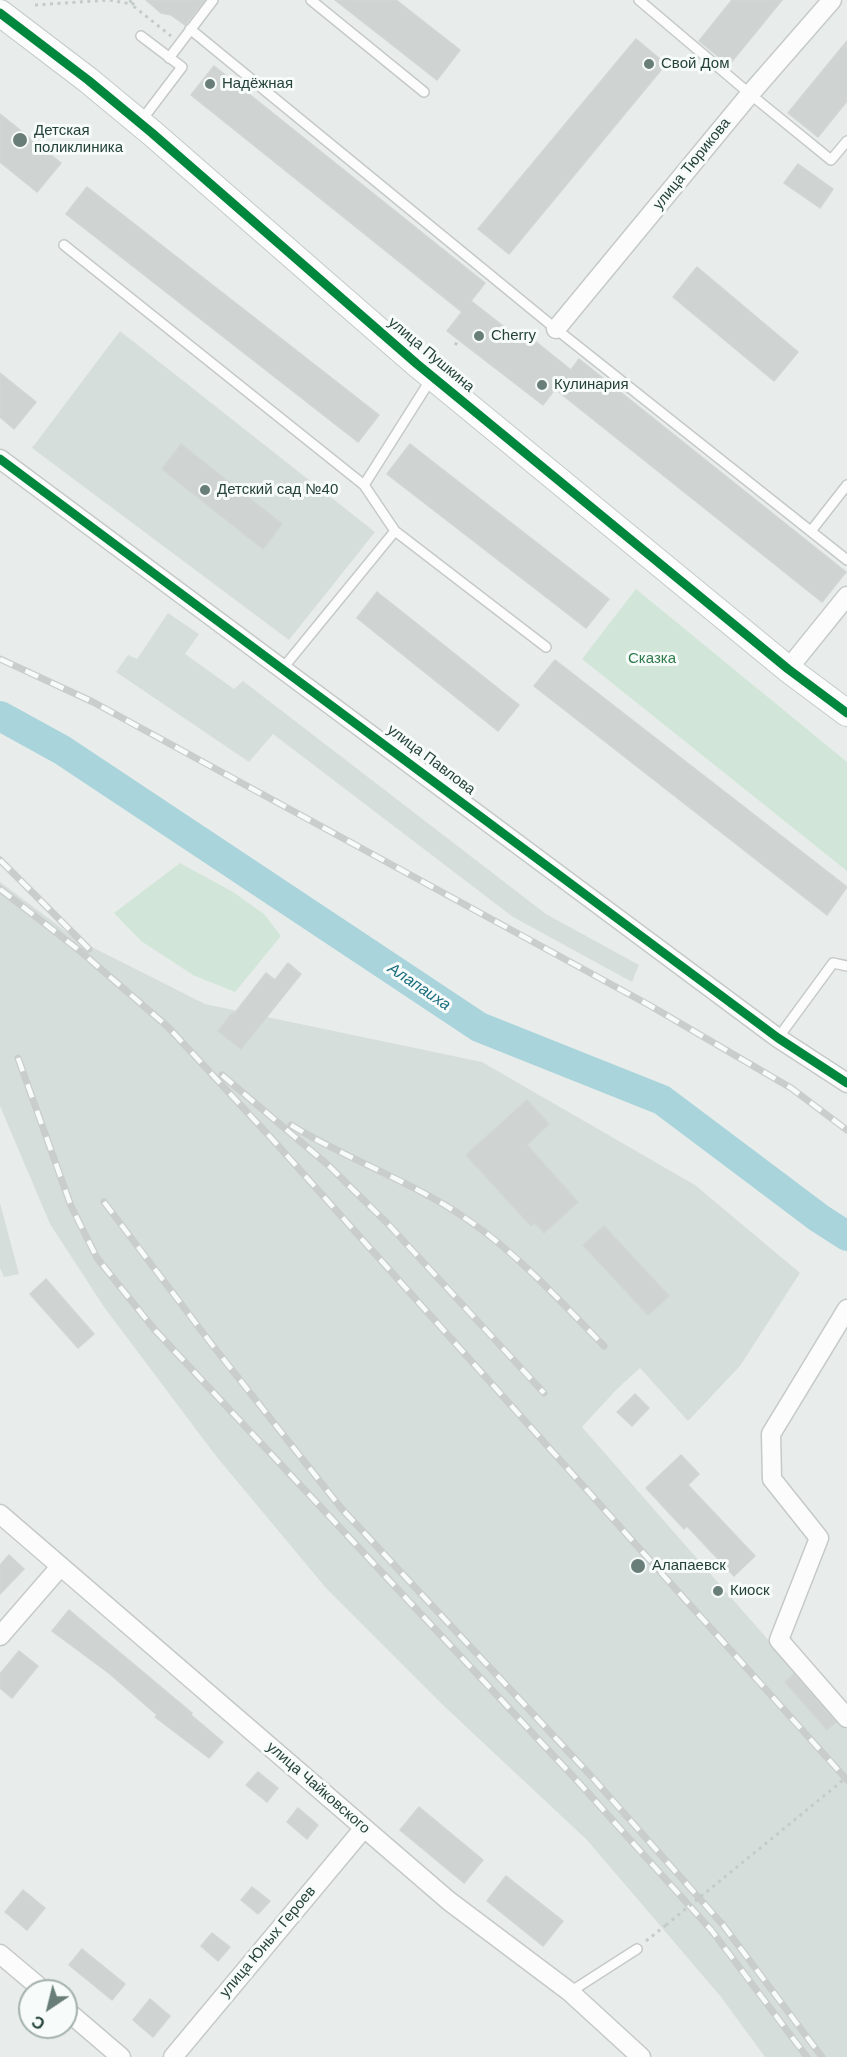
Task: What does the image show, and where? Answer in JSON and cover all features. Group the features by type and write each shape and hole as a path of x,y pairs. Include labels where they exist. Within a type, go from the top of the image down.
{"street":[{"name":"улица Тюрикова","path":"556,330 750,94 832,0"},
{"name":"улица Пушкина","path":"0,13 88,80 432,377 788,669 847,713"},
{"name":"улица Павлова","path":"0,459 778,1038 847,1083"},
{"path":"788,669 847,596"},
{"path":"847,1309 771,1434 771,1479 819,1538 779,1640 847,1718"},
{"name":"улица Чайковского","path":"0,1514 449,1901 570,1992 634,2055"},
{"path":"0,1636 60,1567"},
{"name":"улица Юных Героев","path":"173,2057 364,1828"},
{"path":"0,1954 30,1979"},
{"path":"78,2020 121,2057"}],"lane":[{"path":"169,58 213,0"},
{"path":"311,0 424,92"},
{"path":"639,0 831,160 847,141"},
{"path":"190,29 556,330 847,560"},
{"path":"139,123 182,67 141,36"},
{"path":"64,245 364,485 395,531 546,647"},
{"path":"364,485 432,377"},
{"path":"811,531 847,485"},
{"path":"283,668 395,531"},
{"path":"778,1038 833,963 847,966"},
{"path":"570,1992 637,1949"}],"path":[{"path":"35,5 109,0 131,3 180,43"},
{"path":"131,3 136,0"},
{"path":"455,345 459,340"},
{"path":"637,1949 847,1777"}],"shaded area":[{"name":"Детский сад №40","path":"120,331 375,532 289,640 32,448"},
{"path":"168,613 199,634 185,654 234,689 243,681 546,914 639,965 632,982 513,917 273,734 249,762 116,672 128,655 137,659"},
{"path":"0,882 76,939 205,1004 482,1062 695,1185 800,1273 740,1366 688,1421 640,1368 582,1427 847,1730 847,2057 765,2057 721,1997 587,1840 445,1707 326,1588 216,1456 104,1307 50,1224 0,1106"},
{"path":"0,1203 19,1274 4,1277 0,1268"}],"green space":[{"name":"Сказка","path":"636,589 847,762 847,871 582,659"},
{"path":"180,863 233,892 264,914 281,936 235,992 193,975 141,941 114,913"}],"building":[{"path":"146,0 205,0 185,25 171,15 161,13"},
{"path":"335,0 396,0 460,50 437,80"},
{"path":"732,0 782,0 729,65 699,41"},
{"path":"636,39 666,64 509,254 478,229"},
{"path":"847,41 847,101 818,137 788,113"},
{"path":"214,66 485,283 471,301 525,343 530,337 571,370 579,359 846,572 822,602 555,389 543,405 447,331 462,312 191,95"},
{"path":"0,114 61,163 37,192 0,162"},
{"path":"798,164 833,189 820,208 784,183"},
{"path":"87,187 379,415 358,442 66,214"},
{"path":"697,267 798,352 774,381 673,297"},
{"path":"0,373 36,402 14,429 0,417"},
{"path":"181,444 282,524 263,549 162,469"},
{"path":"410,444 609,599 586,628 387,474"},
{"path":"377,592 519,705 498,731 357,618"},
{"path":"555,660 847,887 827,915 534,686"},
{"path":"288,963 301,974 241,1049 218,1031 266,973 275,980"},
{"path":"527,1100 549,1124 527,1145 578,1202 544,1233 535,1223 531,1226 466,1155"},
{"path":"604,1226 669,1296 648,1315 583,1245"},
{"path":"46,1279 94,1334 78,1348 30,1294"},
{"path":"635,1394 649,1408 632,1426 617,1412"},
{"name":"Алапаевск","path":"681,1455 699,1474 688,1485 755,1556 734,1576 687,1526 684,1529 646,1488"},
{"path":"9,1555 24,1569 0,1594 0,1565"},
{"path":"69,1610 192,1713 191,1715 223,1742 209,1758 155,1717 157,1715 110,1674 52,1631"},
{"path":"19,1651 38,1666 12,1698 0,1688 0,1674"},
{"path":"794,1674 836,1722 827,1730 785,1682"},
{"path":"258,1772 278,1788 267,1802 246,1785"},
{"path":"419,1807 483,1860 464,1883 400,1830"},
{"path":"298,1808 318,1825 307,1839 287,1822"},
{"path":"506,1876 563,1921 543,1946 487,1901"},
{"path":"252,1887 270,1901 258,1914 241,1900"},
{"path":"23,1890 45,1908 27,1930 5,1912"},
{"path":"212,1933 230,1947 218,1961 201,1946"},
{"path":"82,1949 125,1984 112,2000 69,1965"},
{"path":"150,1999 170,2016 153,2037 133,2020"}],"waterway":[{"name":"Алапаиха","path":"0,716 62,750 479,1027 662,1100 819,1218 847,1236"}],"railway":[{"path":"0,659 93,702 649,1005 791,1088 847,1130"},
{"path":"0,860 89,949"},
{"path":"0,889 80,951 168,1027 273,1140 847,1780"},
{"path":"18,1058 71,1206 97,1258 154,1329 581,1785 712,1931 807,2057"},
{"path":"222,1075 328,1165 388,1224 544,1393"},
{"path":"291,1125 425,1194 468,1220 505,1248 604,1346"},
{"path":"104,1202 210,1342 341,1508 591,1776 723,1925 822,2057"}],"cycle path":[{"path":"0,13 88,80 152,133 417,364 788,669 847,713"},
{"path":"0,459 778,1038 847,1083"}],"place":[{"name":"Свой Дом","path":"649,64"},
{"name":"Надёжная","path":"210,84"},
{"name":"Детская поликлиника","path":"20,140"},
{"name":"Cherry","path":"479,336"},
{"name":"Кулинария","path":"542,385"},
{"name":"Детский сад №40","path":"205,490"},
{"name":"Алапаевск","path":"638,1566"},
{"name":"Киоск","path":"718,1591"}]}
